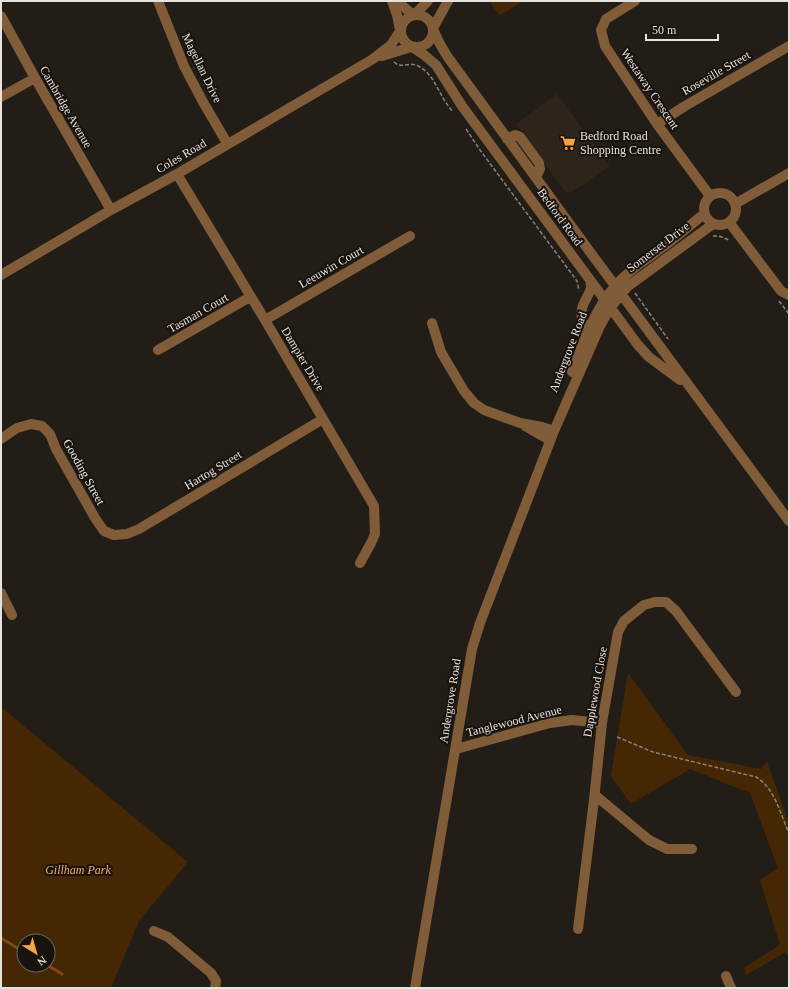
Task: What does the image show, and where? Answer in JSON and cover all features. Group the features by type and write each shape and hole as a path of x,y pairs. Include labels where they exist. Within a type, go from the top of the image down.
{"street":[{"name":"Magellan Drive","path":"158,1 184,66 227,143"},
{"path":"392,1 397,15 401,35 407,45 411,47 421,47 427,44 433,36 431,22 426,17 414,15 397,1"},
{"path":"400,30 405,20 414,15 428,1"},
{"path":"433,28 448,1"},
{"name":"Westaway Crescent","path":"635,1 606,19 601,30 605,46 657,124 710,196"},
{"name":"Cambridge Avenue","path":"1,16 111,210"},
{"name":"Bedford Road","path":"433,28 441,47 447,56 789,521"},
{"name":"Coles Road","path":"1,275 373,59 391,45 400,30"},
{"name":"Roseville Street","path":"657,124 685,106 789,46"},
{"name":"Coles Road","path":"373,59 411,47"},
{"name":"Bedford Road","path":"411,47 423,54 436,65 458,100 638,345 696,395"},
{"path":"1,97 35,78"},
{"path":"735,204 789,173"},
{"name":"Dampier Drive","path":"177,174 374,506 375,534 360,563"},
{"path":"720,193 729,196 735,204 736,209 733,219 721,225 713,224 709,221 704,214 704,207 710,196 720,193"},
{"name":"Somerset Drive","path":"618,290 623,277 677,237 704,214"},
{"path":"729,222 781,291 789,294"},
{"name":"Somerset Drive","path":"618,290 632,282 713,224"},
{"name":"Leeuwin Court","path":"265,320 410,236"},
{"path":"583,345 584,335 582,312 591,284 588,277"},
{"name":"Andergrove Road","path":"552,435 568,383 594,318 608,304 618,290"},
{"name":"Tasman Court","path":"158,350 250,297"},
{"name":"Andergrove Road","path":"415,988 472,649 480,623 552,435 600,326 608,304"},
{"path":"432,323 440,349 460,386 469,399 480,408 520,423 542,427 552,435"},
{"name":"Hartog Street","path":"114,535 127,534 139,529 323,419"},
{"name":"Gooding Street","path":"1,439 17,428 31,424 42,426 50,434 56,449 95,518 104,531 114,535"},
{"path":"1,593 12,615"},
{"name":"Dapplewood Close","path":"578,929 595,795 602,723 618,632 624,621 644,605 655,602 666,602 676,611 736,692"},
{"name":"Tanglewood Avenue","path":"456,749 550,723 572,720 602,723"},
{"path":"595,795 649,840 667,849 692,849"},
{"path":"154,931 168,937 211,973 216,981 215,988"},
{"path":"726,976 731,988"}],"path":[{"path":"392,60 394,64 398,66 409,64 419,66 424,70 456,116"},
{"path":"465,127 480,150 577,281 579,292"},
{"path":"712,236 719,236 733,243"},
{"path":"636,290 635,293 671,344"},
{"path":"779,301 789,314"},
{"path":"617,737 653,752 756,777 765,783 769,788 789,833"}],"shaded area":[{"path":"557,94 610,166 571,193 566,192 563,189 516,124"}],"green space":[{"path":"490,1 524,1 500,15 492,6"},
{"path":"628,673 688,755 761,769 767,762 789,823 789,960 786,952 746,975 744,968 780,945 760,880 778,868 750,793 690,769 631,804 611,776"},
{"name":"Gillham Park","path":"1,707 188,862 139,921 111,988 1,988"}],"waterway":[{"path":"1,938 16,947"},
{"path":"56,970 62,974"}],"place":[{"name":"Bedford Road Shopping Centre","path":"568,143"}]}
